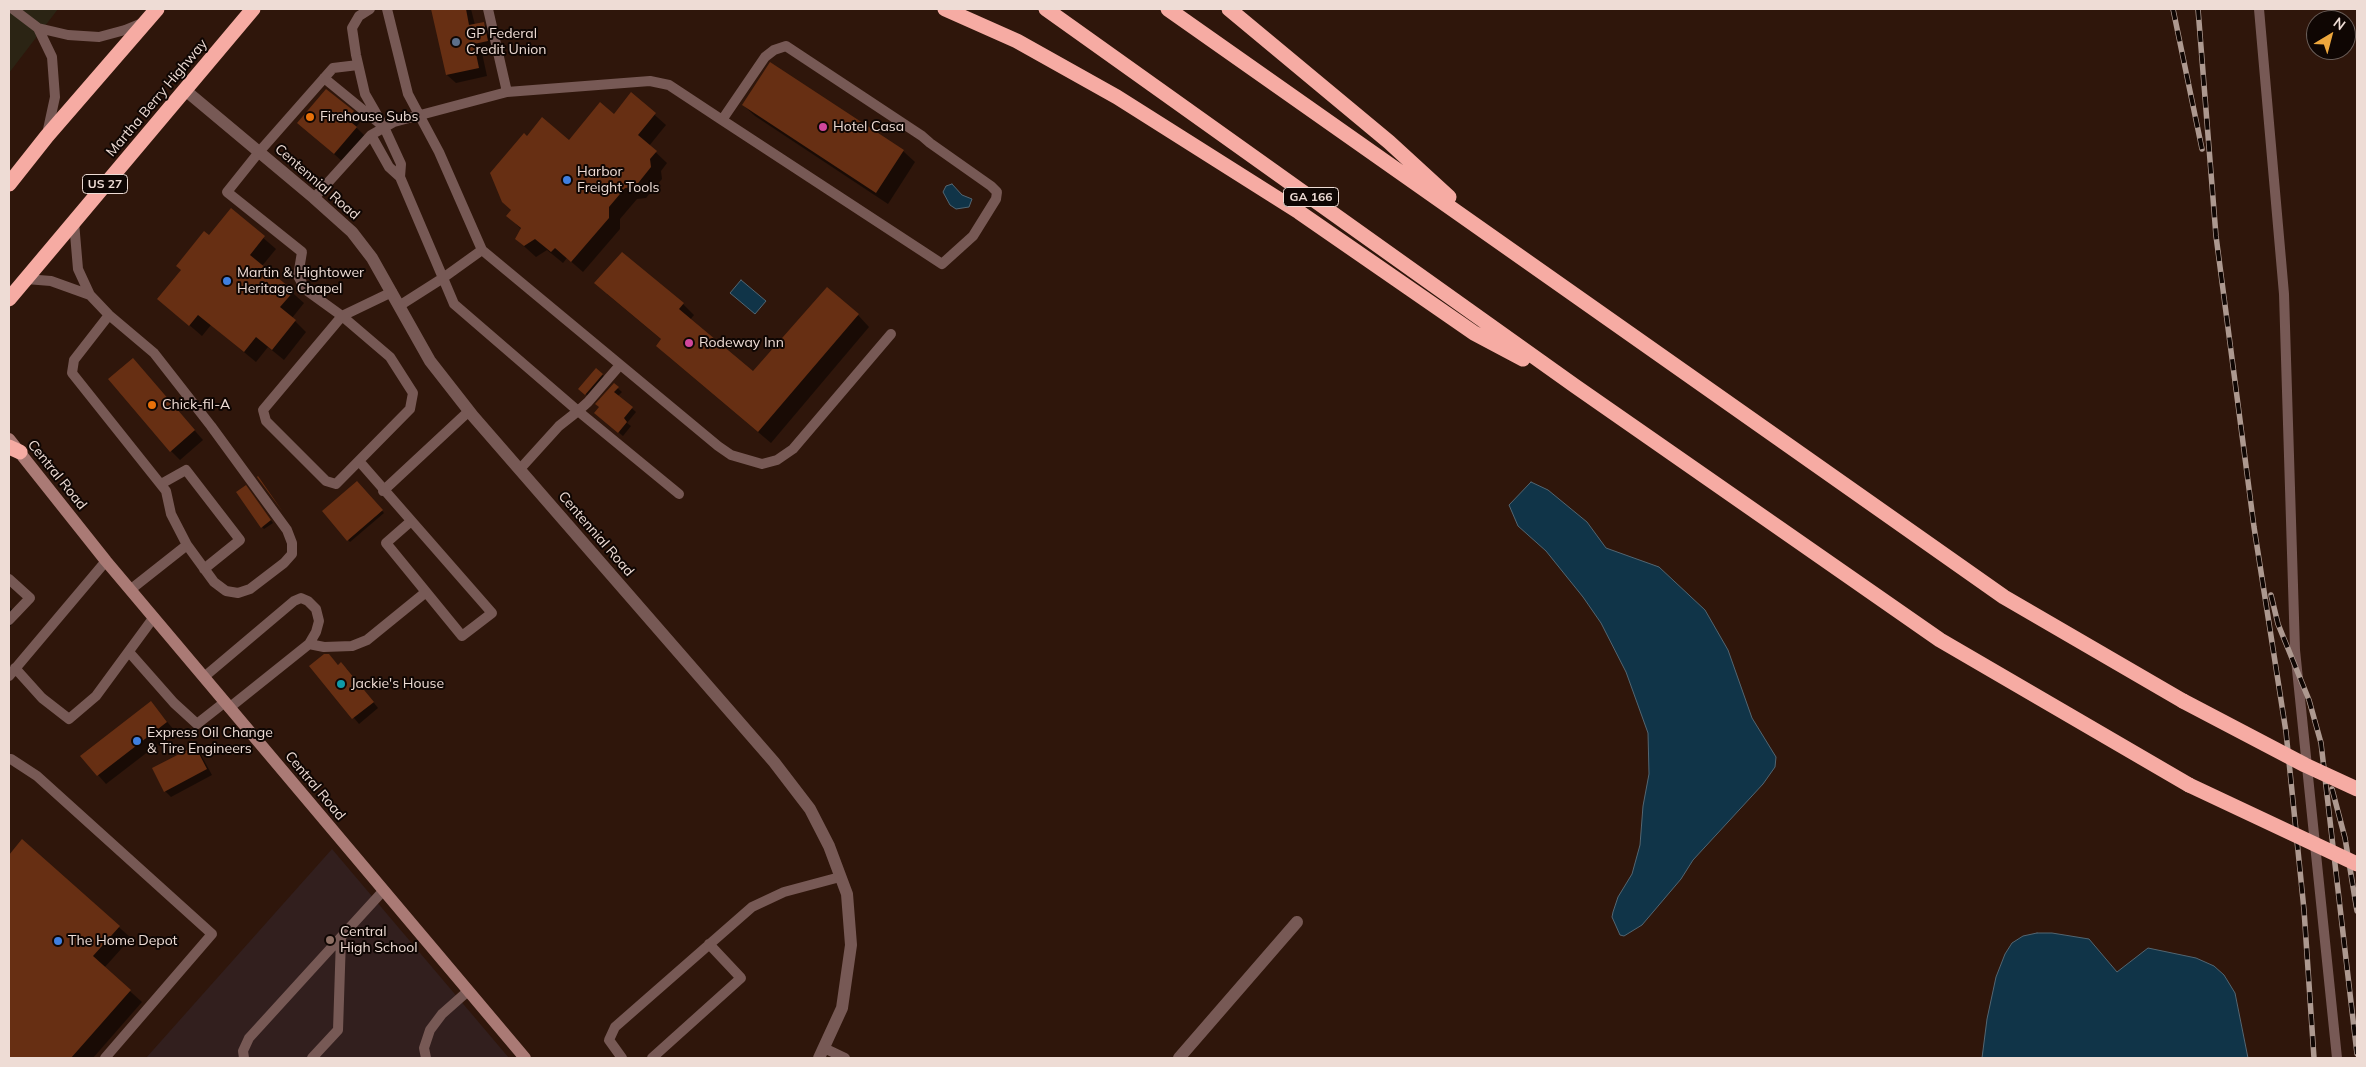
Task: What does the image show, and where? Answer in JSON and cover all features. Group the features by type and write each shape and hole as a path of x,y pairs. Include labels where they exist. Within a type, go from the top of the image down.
{"highway":[{"name":"Martha Berry Highway","path":"9,299 253,9"},
{"path":"946,9 1017,41 1117,97 1299,212 1474,333 1575,386 1940,640 2189,784 2357,864"},
{"name":"GA 166","path":"1046,9 1575,386"},
{"path":"1168,9 2004,598 2183,702 2305,765 2357,789"},
{"path":"1229,9 1389,142 1497,240"},
{"path":"9,184 47,136 153,15"}],"street":[{"name":"Centennial Road","path":"185,90 352,232 372,258 430,361 470,411 774,762 810,809 829,846 847,894 851,945 842,1008 822,1053"},
{"name":"Central Road","path":"9,439 14,449 130,590 525,1058"},
{"path":"1179,1058 1297,922"}],"lane":[{"path":"13,9 38,28 68,35 99,37 125,30 153,15"},
{"path":"370,9 359,16 352,28 358,65 365,94 384,127 401,164 400,177"},
{"path":"388,9 408,94 439,152 482,250 731,455 762,464 776,460 793,449 891,334"},
{"path":"488,9 508,92"},
{"path":"2259,9 2284,294 2295,650 2337,1058"},
{"path":"38,28 52,57 55,97 47,136"},
{"path":"314,198 372,135 384,127 419,114 508,92 650,81 670,85 722,120 942,264 973,236 996,199 997,192 991,186 922,136 786,46 774,50 765,57 722,120"},
{"path":"358,65 332,68 227,192 302,252 298,276 306,290 342,316 390,357 413,394 410,409 359,461 336,484 326,481 266,421 263,410 342,316 392,292"},
{"path":"324,78 384,127"},
{"path":"372,135 389,167 400,177 454,304 578,411 679,494"},
{"path":"74,222 78,269 90,295 109,315 154,353 281,522 292,543 292,554 284,563 250,589 238,593 226,591 214,582 187,545 171,514 166,491 72,373 74,360 109,315"},
{"path":"399,306 482,250"},
{"path":"26,279 51,281 90,295"},
{"path":"520,469 559,426 578,411 620,365"},
{"path":"383,491 470,411"},
{"path":"359,461 410,522 492,613 462,636 386,543 410,522"},
{"path":"161,484 186,470 240,540 204,569"},
{"path":"130,590 187,545"},
{"path":"106,561 12,672 69,719 96,696 154,617"},
{"path":"9,579 30,598 9,620"},
{"path":"309,644 324,647 352,646 367,640 426,592"},
{"path":"129,652 174,703 197,724 227,705 309,644 316,632 319,621 316,609 308,601 301,598 294,601 204,677"},
{"path":"10,759 37,776 212,934 105,1058"},
{"path":"622,1058 609,1040 615,1027 752,907 784,892 840,877"},
{"path":"244,1058 244,1051 249,1038 383,890"},
{"path":"312,1058 338,1030 341,938"},
{"path":"658,1056 741,978 709,944"},
{"path":"426,1058 424,1048 430,1030 442,1014 468,991"},
{"path":"822,1053 845,1058"}],"shaded area":[{"path":"9,9 58,9 9,73"},
{"name":"Central High School","path":"332,849 509,1058 146,1058"}],"water":[{"path":"952,184 962,195 972,199 969,207 956,209 950,205 943,192 946,186"},
{"path":"741,280 766,301 755,314 730,293"},
{"path":"1531,482 1548,490 1587,522 1606,548 1659,567 1705,610 1728,650 1752,718 1776,757 1775,767 1763,784 1693,860 1681,879 1642,925 1624,936 1620,935 1612,917 1618,897 1632,874 1640,845 1643,806 1649,774 1648,733 1626,672 1601,623 1546,551 1518,526 1509,505"},
{"path":"2037,933 2052,933 2089,939 2117,972 2148,948 2196,958 2214,966 2224,975 2235,993 2248,1058 1982,1058 1987,1019 1996,977 2005,954 2012,943 2023,936"}],"building":[{"name":"GP Federal Credit Union","path":"431,9 466,9 469,25 484,22 488,41 474,44 479,68 446,75"},
{"name":"Hotel Casa","path":"770,62 904,150 876,193 742,105"},
{"path":"326,89 354,111 347,119 357,127 334,154 297,123"},
{"name":"Harbor Freight Tools","path":"631,92 656,113 638,135 657,151 650,159 651,167 635,187 625,188 609,207 609,218 571,262 555,248 551,252 535,239 524,246 515,239 521,228 506,216 511,210 502,202 490,173 524,133 527,136 542,117 569,140 600,102 614,114"},
{"name":"Martin & Hightower Heritage Chapel","path":"231,208 265,236 250,255 294,291 280,307 296,320 272,350 256,337 244,352 198,315 189,326 157,299 181,270 176,266 204,231 209,235"},
{"name":"Rodeway Inn","path":"622,252 684,303 679,309 753,371 827,287 859,314 758,432 656,346 661,339 594,283"},
{"name":"Chick-fil-A","path":"133,358 195,430 170,452 108,379"},
{"path":"596,368 603,374 585,395 578,389"},
{"path":"614,383 619,387 614,392 633,407 624,418 627,422 618,433 594,413 599,407 595,404"},
{"path":"258,476 283,512 257,477"},
{"path":"357,481 383,510 347,541 322,511"},
{"path":"246,485 271,520 261,528 236,492"},
{"name":"Jackie's House","path":"324,654 329,654 338,665 341,662 374,702 352,719 309,666"},
{"path":"151,701 167,722 97,776 80,756"},
{"path":"195,746 207,769 164,792 152,768"},
{"name":"The Home Depot","path":"22,839 120,926 93,956 131,990 71,1058 9,1058 9,855"}],"railway":[{"path":"2173,9 2202,149"},
{"path":"2198,9 2216,236 2254,527 2286,732 2304,910 2314,1058"},
{"path":"2271,595 2278,624 2309,700 2321,743 2357,1054"},
{"path":"2332,789 2345,838 2357,911"}],"place":[{"name":"GP Federal Credit Union","path":"456,42"},
{"name":"Firehouse Subs","path":"310,117"},
{"name":"Hotel Casa","path":"823,127"},
{"name":"Harbor Freight Tools","path":"567,180"},
{"name":"Martin & Hightower Heritage Chapel","path":"227,281"},
{"name":"Rodeway Inn","path":"689,343"},
{"name":"Chick-fil-A","path":"152,405"},
{"name":"Jackie's House","path":"341,684"},
{"name":"Express Oil Change & Tire Engineers","path":"137,741"},
{"name":"Central High School","path":"330,940"},
{"name":"The Home Depot","path":"58,941"}]}
